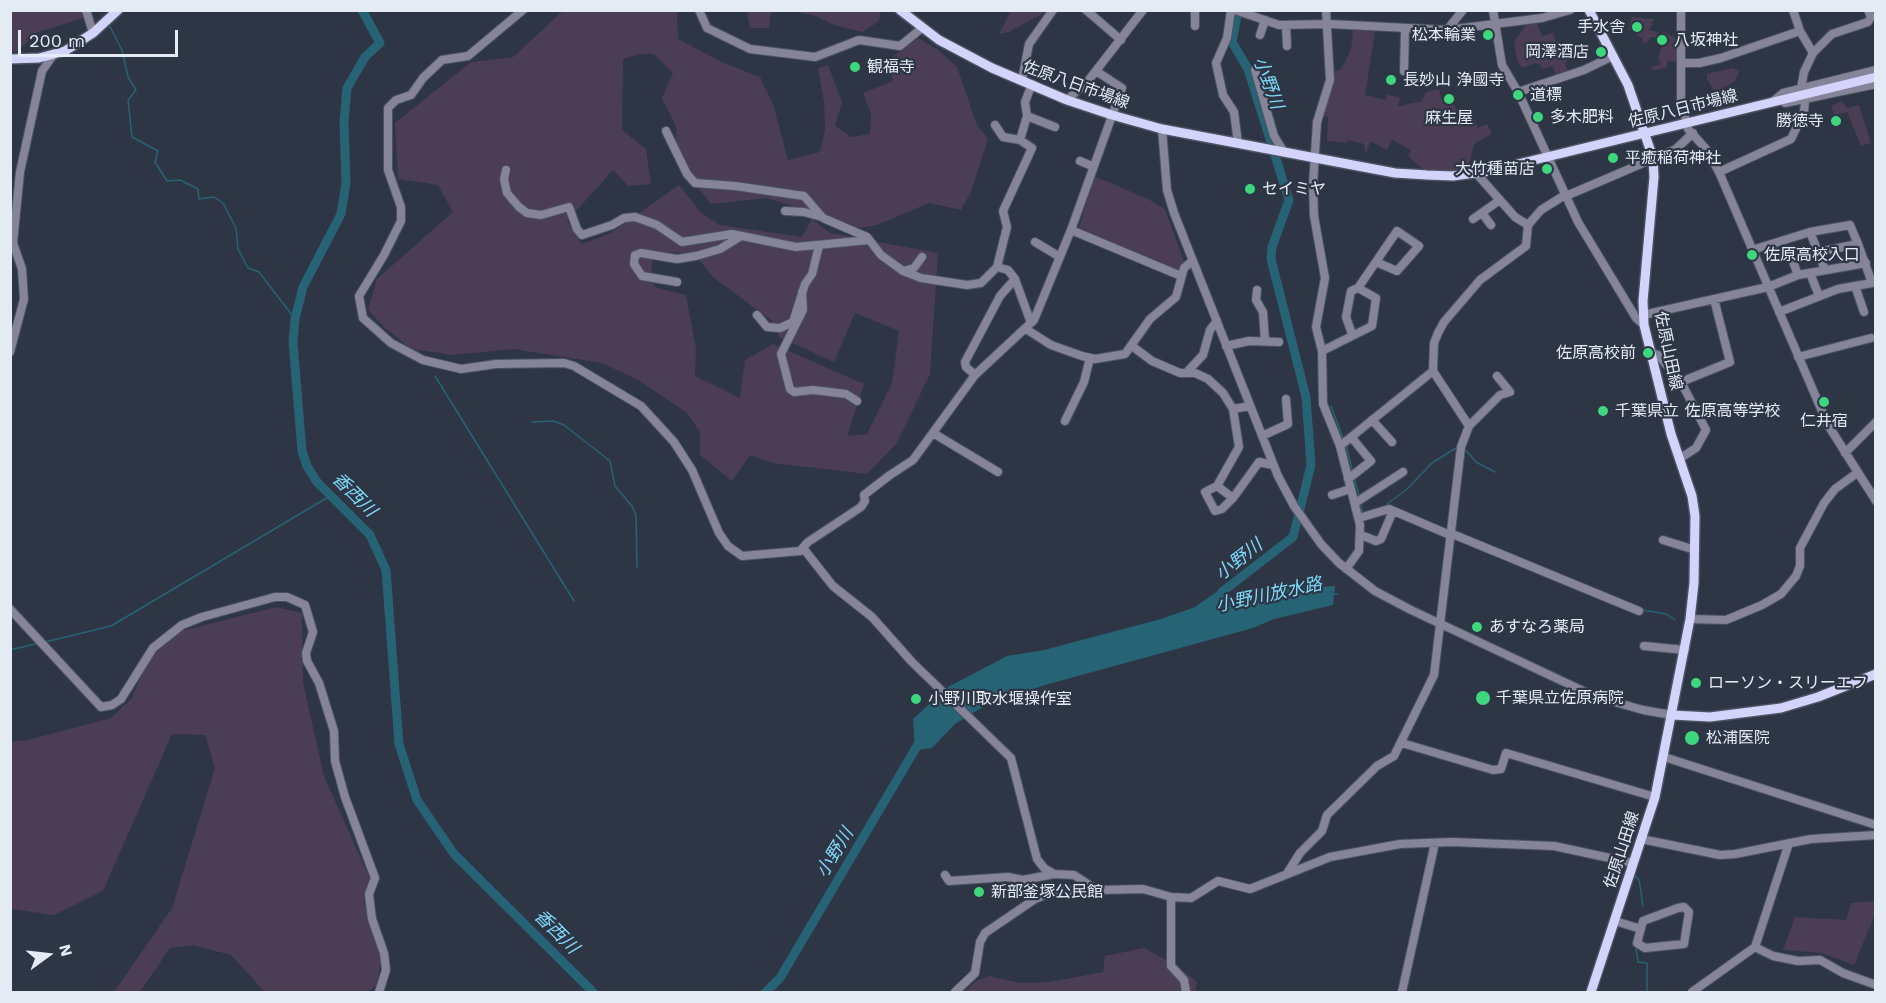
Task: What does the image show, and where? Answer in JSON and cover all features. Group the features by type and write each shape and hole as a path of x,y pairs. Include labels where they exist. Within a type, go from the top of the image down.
{"main road":[{"path":"10,59 65,51 93,33 118,10"},
{"name":"佐原八日市場線","path":"900,10 922,28 992,68 1067,100 1112,115 1162,129 1414,175 1449,176 1476,173 1875,77"},
{"name":"佐原山田線","path":"1589,10 1628,85 1653,158 1654,177 1644,326 1679,459 1694,506 1695,550 1690,619 1655,797 1591,993"},
{"path":"1672,715 1710,717 1781,708 1811,700 1875,674"}],"street":[{"path":"86,10 93,33"},
{"path":"523,10 477,51 468,56 442,60 423,78 411,95 391,105 388,170 401,207 401,221 359,296 363,318 370,327 413,356 446,367 461,369 496,364 534,363 574,366 641,406 674,442 692,470 719,533 733,552 759,556 785,551 800,551 861,507 865,501 864,495 913,460 975,375 1037,317 1122,88 1096,71"},
{"path":"699,10 707,28 750,49 815,57 860,40 900,46 922,28"},
{"path":"1022,80 1029,44 1053,10"},
{"path":"1086,10 1120,40"},
{"path":"1195,10 1195,26"},
{"path":"1238,143 1234,112 1224,94 1216,63 1227,38 1233,10 1286,25 1326,24 1447,30 1542,18 1569,10"},
{"path":"1326,10 1330,80 1317,122 1313,206 1325,278 1316,327 1322,351 1323,404 1345,442 1371,461 1348,480"},
{"path":"1447,30 1463,10"},
{"path":"1493,10 1502,65 1518,92 1578,222 1636,318 1644,326"},
{"path":"1681,10 1683,63 1681,100 1687,124 1706,149 1719,172 1828,425 1875,501"},
{"path":"1793,10 1800,31 1813,53"},
{"path":"1801,88 1802,76 1813,53 1832,34 1868,22 1870,17 1868,10"},
{"path":"1067,100 1096,71 1144,12"},
{"path":"1260,35 1265,20"},
{"path":"1286,25 1287,46"},
{"path":"1404,71 1405,29"},
{"path":"1683,63 1699,63 1721,58 1800,31"},
{"path":"10,352 24,299 22,269 13,243 20,172 42,71 54,54"},
{"path":"1518,92 1584,70 1613,56"},
{"path":"1255,70 1275,136 1284,152"},
{"path":"1771,103 1783,93 1875,70"},
{"path":"1020,140 1027,116 1024,107 1032,84"},
{"path":"1771,103 1805,100 1875,84"},
{"path":"1719,172 1791,140 1804,112 1805,100"},
{"path":"1027,116 1055,127"},
{"path":"785,211 804,212 823,218 869,240 881,255 903,271 921,278 973,285 986,279 997,267 1007,227 1002,215 1032,148 1020,140 1003,137 995,125"},
{"path":"1162,129 1167,190 1192,261 1273,465 1293,506 1307,526 1346,569 1389,599 1594,696 1643,710 1672,715"},
{"path":"666,131 687,174 695,183 729,185 804,196 811,201 823,218"},
{"path":"1468,426 1433,371 1434,343 1444,322 1488,272 1526,246 1528,225 1549,203 1676,148 1693,133"},
{"path":"1080,161 1092,166"},
{"path":"506,170 504,179 507,193 519,207 535,215 569,207 577,229 582,235 612,225 624,218 635,217 657,225 682,243 724,235 741,236 786,247 869,240"},
{"path":"1476,173 1515,217 1528,225"},
{"path":"1491,225 1477,214 1487,204 1500,200"},
{"path":"1752,250 1802,233 1850,225 1872,283 1819,296 1779,312"},
{"path":"1071,230 1181,276"},
{"path":"1352,334 1346,317 1349,294 1358,288 1397,231 1419,246 1397,271 1376,262"},
{"path":"1810,232 1825,270"},
{"path":"677,282 642,276 634,264 635,255 641,253 677,259 696,256 720,249 741,236"},
{"path":"1035,242 1060,257"},
{"path":"1818,252 1858,244"},
{"path":"757,315 767,327 790,325 794,322 819,246"},
{"path":"1789,251 1798,275"},
{"path":"903,271 914,268 922,257"},
{"path":"997,267 1008,270 1016,279 1028,326 1051,345 1090,358 1125,354 1150,319 1176,297 1184,268 1192,261"},
{"path":"1643,315 1768,287 1798,275 1866,263"},
{"path":"1809,273 1819,296"},
{"path":"975,375 966,367 965,362 1000,296 1016,279"},
{"path":"1855,286 1864,312"},
{"path":"1322,351 1372,326 1376,298 1358,288"},
{"path":"1257,290 1256,300 1263,312 1265,341"},
{"path":"802,292 803,310 781,354 790,390 846,394 856,401"},
{"path":"1682,382 1730,362 1714,299"},
{"path":"1187,372 1203,355 1210,330 1217,321"},
{"path":"1798,357 1871,338"},
{"path":"1226,346 1265,341 1279,342"},
{"path":"1132,346 1152,361 1180,373 1187,372 1208,379 1223,393 1233,410 1239,447 1217,486 1205,492 1215,511 1222,509 1233,498 1259,462 1273,465"},
{"path":"1651,353 1658,355 1682,382 1702,421 1706,434 1694,451 1679,459"},
{"path":"1065,421 1084,382 1090,358"},
{"path":"1345,442 1433,371"},
{"path":"1288,872 1300,853 1322,831 1327,815 1377,766 1394,756 1434,675 1460,448 1468,426 1500,395 1510,392 1497,376"},
{"path":"1262,435 1288,424 1286,399"},
{"path":"1233,410 1250,406"},
{"path":"1372,420 1392,442"},
{"path":"1845,453 1875,422"},
{"path":"933,433 998,472"},
{"path":"1345,442 1348,480 1359,518 1361,535 1356,557 1346,569"},
{"path":"1355,503 1403,472"},
{"path":"1690,619 1726,620 1762,605 1781,594 1796,576 1800,566 1800,548 1824,503 1835,489 1857,473"},
{"path":"1217,486 1233,498"},
{"path":"1332,495 1350,489"},
{"path":"1359,518 1389,509 1639,611"},
{"path":"1361,535 1376,541 1381,539 1393,511"},
{"path":"1663,540 1680,548 1695,550"},
{"path":"802,548 833,586 872,617 1013,762 1037,859 1044,868 1054,873"},
{"path":"10,609 101,707 112,705 121,699 153,648 182,625 202,616 275,597 287,597 305,605 313,632 306,653 307,662 319,683 334,730 335,761 345,796 375,878 369,894 371,911 384,953 386,970 379,993"},
{"path":"1644,646 1684,650"},
{"path":"1402,743 1493,770 1501,769 1506,753 1655,797"},
{"path":"1664,757 1875,825"},
{"path":"1641,839 1720,855 1810,839 1875,835"},
{"path":"1402,993 1435,843"},
{"path":"955,993 975,973 980,942 985,933 1042,896 1055,891 1143,889 1171,897 1191,898 1210,884 1222,880 1250,889 1330,857 1383,845 1435,843 1554,846 1634,863"},
{"path":"1692,993 1755,947 1789,843"},
{"path":"945,875 949,882 1008,877 1023,880 1054,873 1074,875 1097,890"},
{"path":"1171,897 1172,966 1184,980 1186,993"},
{"path":"1684,907 1689,912 1684,944 1645,948 1637,943 1641,929 1643,921 1656,915 1684,907"},
{"path":"1615,921 1641,929"},
{"path":"1755,947 1773,956 1798,961 1820,960 1843,973 1875,985"}],"shaded area":[{"path":"1011,10 1047,11 1009,32 999,34"},
{"path":"10,11 82,11 83,18 36,33 18,51 11,52"},
{"path":"563,11 677,11 678,39 726,64 760,77 773,104 788,160 820,152 825,129 824,102 818,68 828,65 842,102 835,126 851,137 870,134 871,114 863,93 893,81 887,61 918,38 937,49 957,67 977,125 988,139 971,192 961,210 929,203 877,225 861,228 767,198 711,204 677,161 676,127 662,98 673,73 654,54 639,54 623,59 622,130 646,149 651,184 628,186 613,170 567,221 582,244 611,233 679,185 701,213 720,225 802,237 812,219 830,233 938,253 930,374 897,443 867,474 773,463 750,455 732,481 700,455 700,432 686,412 640,381 602,363 514,349 453,355 412,349 386,329 368,310 377,279 453,212 438,185 398,179 395,123 471,62 513,57","holes":["654,252 694,253 714,278 771,320 779,337 834,362 855,313 899,331 892,383 867,434 847,436 864,384 773,344 745,360 740,398 695,376 696,349 686,295 657,288 650,281"]},
{"path":"747,11 771,11 769,28 750,28"},
{"path":"792,11 881,11 879,21 863,32 834,25 816,16"},
{"path":"1632,17 1654,19 1649,30 1657,32 1659,38 1650,37 1648,42 1643,43 1642,38 1637,35 1642,30 1640,25 1635,26 1633,30 1628,30"},
{"path":"1536,21 1542,36 1553,33 1556,41 1569,51 1571,55 1565,63 1568,72 1556,75 1553,66 1542,69 1540,64 1535,63 1522,68 1517,60 1514,42 1528,22"},
{"path":"1353,30 1375,31 1365,95 1386,100 1387,94 1400,98 1398,106 1404,106 1421,102 1426,92 1439,89 1441,99 1451,99 1458,113 1454,116 1459,125 1474,118 1477,128 1487,124 1492,134 1474,144 1468,170 1425,171 1408,156 1411,150 1392,140 1387,150 1371,141 1365,154 1364,144 1348,140 1347,143 1327,141 1328,117 1320,115 1331,71 1340,70 1345,62 1351,49"},
{"path":"1665,32 1676,39 1678,36 1677,62 1667,61 1667,67 1652,71 1651,67 1661,64 1658,58 1663,44 1661,33"},
{"path":"1733,68 1740,71 1734,82 1715,92 1707,79 1707,74"},
{"path":"1842,101 1847,108 1859,105 1871,143 1861,146 1847,112 1834,115 1831,106"},
{"path":"1094,176 1148,199 1165,209 1184,262 1178,273 1078,231"},
{"path":"276,607 302,613 303,683 324,776 370,879 364,901 381,961 376,986 367,992 265,992 231,955 193,945 170,948 140,992 114,992 172,908 215,768 205,735 172,734 103,891 54,915 11,909 10,742 28,740 111,718 132,698 145,667 159,649 182,631"},
{"path":"1875,901 1875,914 1854,965 1822,953 1783,950 1795,917 1846,920 1851,903"},
{"path":"1144,948 1179,967 1197,982 1195,992 964,992 976,981 989,976 1020,983 1049,982 1103,972 1105,956"}],"water":[{"path":"1335,586 1333,605 1274,619 1253,628 1045,685 986,705 955,724 932,748 915,750 913,719 948,687 1007,656 1044,650 1161,619 1195,607 1222,588 1228,597 1250,596 1273,589"}],"waterway":[{"name":"香西川","path":"362,10 380,43 365,57 347,88 344,122 346,183 341,214 303,287 295,319 293,342 302,451 307,466 317,482 370,535 386,570 399,744 417,800 454,854 593,992"},
{"name":"小野川","path":"1217,601 1222,592 1293,537 1311,465 1306,397 1271,259 1272,247 1289,200 1248,69 1232,42 1238,10"},
{"path":"109,25 122,50 128,77 136,90 128,100 132,137 158,151 155,162 167,181 180,180 198,189 199,199 214,197 223,203 236,228 238,249 248,268 259,272 295,319"},
{"path":"435,376 574,601"},
{"path":"1331,406 1343,438"},
{"path":"532,422 553,421 564,425 610,461 615,486 632,506 636,515 637,568"},
{"path":"1346,445 1353,473"},
{"path":"1386,505 1407,489 1432,463 1456,448"},
{"path":"1464,448 1476,462 1495,472"},
{"path":"1354,477 1359,496"},
{"path":"45,642 111,626 330,496"},
{"path":"1360,503 1363,513"},
{"path":"1373,510 1388,506"},
{"name":"小野川放水路","path":"1333,594 1338,594"},
{"path":"1642,610 1666,614 1675,620"},
{"path":"10,650 39,643"},
{"name":"小野川","path":"766,992 780,978 920,741"},
{"path":"1635,875 1639,880 1643,906"},
{"path":"1636,947 1638,962 1647,963 1647,992"}],"place":[{"name":"手水舎","path":"1637,27"},
{"name":"松本輪業","path":"1488,35"},
{"name":"八坂神社","path":"1662,40"},
{"name":"岡澤酒店","path":"1601,52"},
{"name":"観福寺","path":"855,67"},
{"name":"長妙山 浄國寺","path":"1391,80"},
{"name":"道標","path":"1518,95"},
{"name":"麻生屋","path":"1449,99"},
{"name":"多木肥料","path":"1538,117"},
{"name":"勝徳寺","path":"1836,121"},
{"name":"平癒稲荷神社","path":"1613,158"},
{"name":"大竹種苗店","path":"1547,169"},
{"name":"セイミヤ","path":"1250,189"},
{"name":"佐原高校入口","path":"1752,255"},
{"name":"佐原高校前","path":"1648,353"},
{"name":"仁井宿","path":"1824,402"},
{"name":"千葉県立 佐原高等学校","path":"1603,411"},
{"name":"あすなろ薬局","path":"1477,627"},
{"name":"ローソン・スリーエフ","path":"1696,683"},
{"name":"千葉県立佐原病院","path":"1483,698"},
{"name":"小野川取水堰操作室","path":"916,699"},
{"name":"松浦医院","path":"1692,738"},
{"name":"新部釜塚公民館","path":"979,892"}]}
